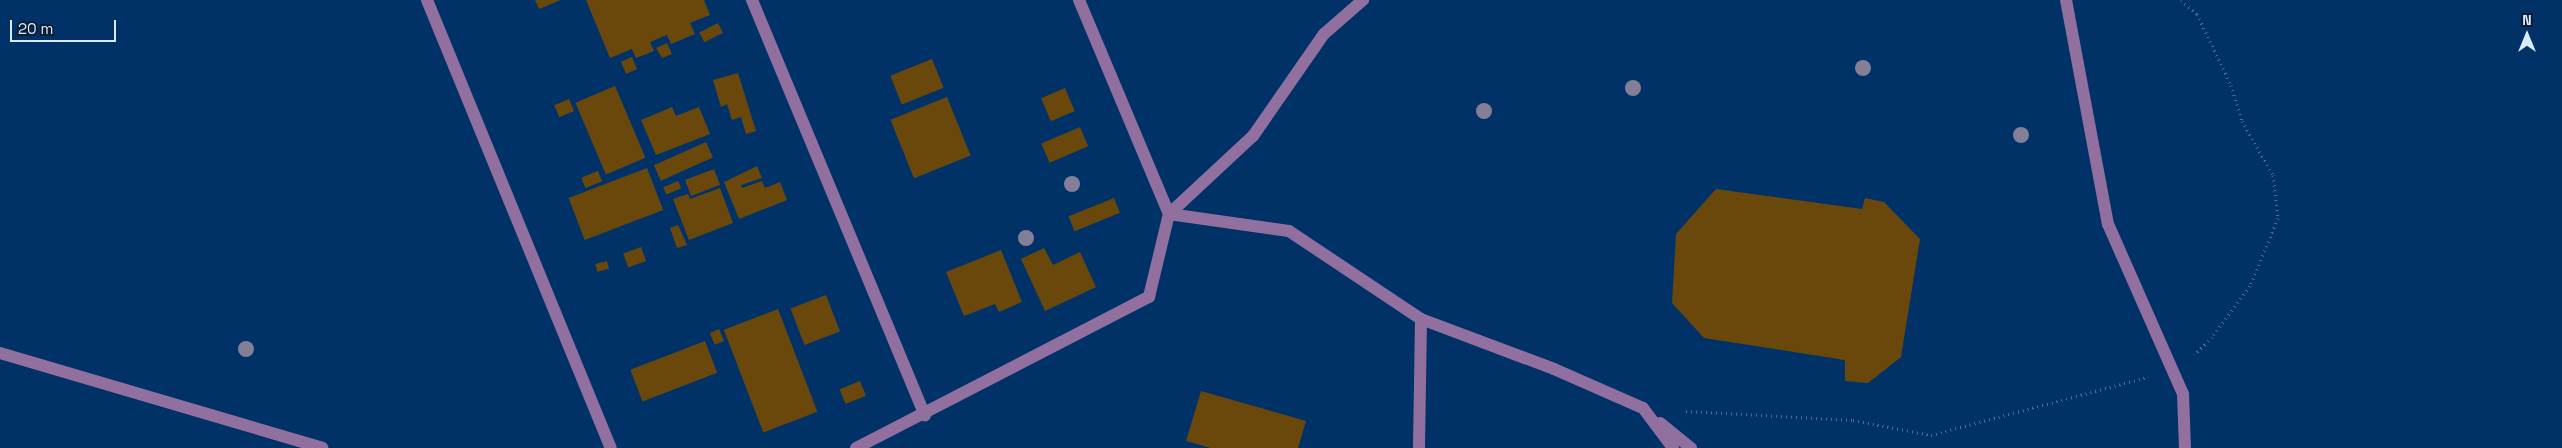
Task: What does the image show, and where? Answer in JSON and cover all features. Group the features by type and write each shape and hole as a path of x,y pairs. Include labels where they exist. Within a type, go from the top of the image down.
{"street":[{"path":"427,0 611,448"},
{"path":"752,0 925,416"},
{"path":"1079,0 1169,214"},
{"path":"856,448 925,416 1149,298 1169,214 1253,136 1324,34 1363,0"},
{"path":"2066,0 2108,224 2183,394 2185,448"},
{"path":"1169,214 1289,231 1421,319 1554,369 1643,408 1691,448"},
{"path":"1419,448 1421,319"},
{"path":"0,353 322,448"},
{"path":"1643,408 1673,448"}],"path":[{"path":"1643,408 1853,420 1931,435 2134,378 2175,374 2212,337 2250,286 2278,218 2273,175 2242,121 2231,85 2197,14 2182,0"}],"building":[{"path":"535,0 561,0 539,9"},
{"path":"586,0 704,0 710,15 690,23 695,34 671,44 667,35 650,42 654,51 636,58 632,49 610,58"},
{"path":"718,23 723,33 704,42 699,33"},
{"path":"667,43 672,54 662,58 656,48"},
{"path":"632,57 637,69 626,74 621,62"},
{"path":"932,59 944,88 902,105 890,76"},
{"path":"738,73 756,131 746,134 741,117 732,120 727,104 721,107 713,80"},
{"path":"615,86 645,158 606,175 575,103"},
{"path":"1065,88 1075,111 1051,121 1041,98"},
{"path":"947,97 971,155 914,178 890,120"},
{"path":"569,99 574,111 559,117 554,105"},
{"path":"672,107 676,116 699,107 710,134 656,155 641,120"},
{"path":"1080,127 1088,146 1050,163 1041,143"},
{"path":"706,142 713,158 661,181 654,165"},
{"path":"757,166 762,178 741,185 742,188 762,181 765,188 780,182 787,200 739,219 724,182"},
{"path":"647,168 663,210 585,240 569,198"},
{"path":"714,169 720,185 691,196 685,180"},
{"path":"598,171 602,181 585,188 581,178"},
{"path":"678,181 681,188 666,195 663,187"},
{"path":"720,188 733,223 689,240 673,199 688,194 690,199"},
{"path":"1716,189 1862,209 1865,198 1884,202 1920,239 1901,357 1868,383 1845,381 1845,360 1704,338 1672,303 1676,234"},
{"path":"1114,198 1120,213 1075,231 1069,216"},
{"path":"678,225 687,245 677,248 670,228"},
{"path":"641,247 646,261 628,268 623,253"},
{"path":"1044,248 1053,265 1080,252 1096,287 1045,311 1021,259"},
{"path":"1001,250 1022,302 999,312 995,304 964,316 946,272"},
{"path":"607,261 609,269 597,272 595,264"},
{"path":"826,295 840,331 805,345 791,309"},
{"path":"778,309 817,412 763,432 724,330"},
{"path":"719,329 724,341 715,345 710,333"},
{"path":"705,341 717,373 642,401 630,370"},
{"path":"860,381 866,396 846,404 840,389"},
{"path":"1201,391 1306,421 1298,448 1211,448 1186,441"}]}
